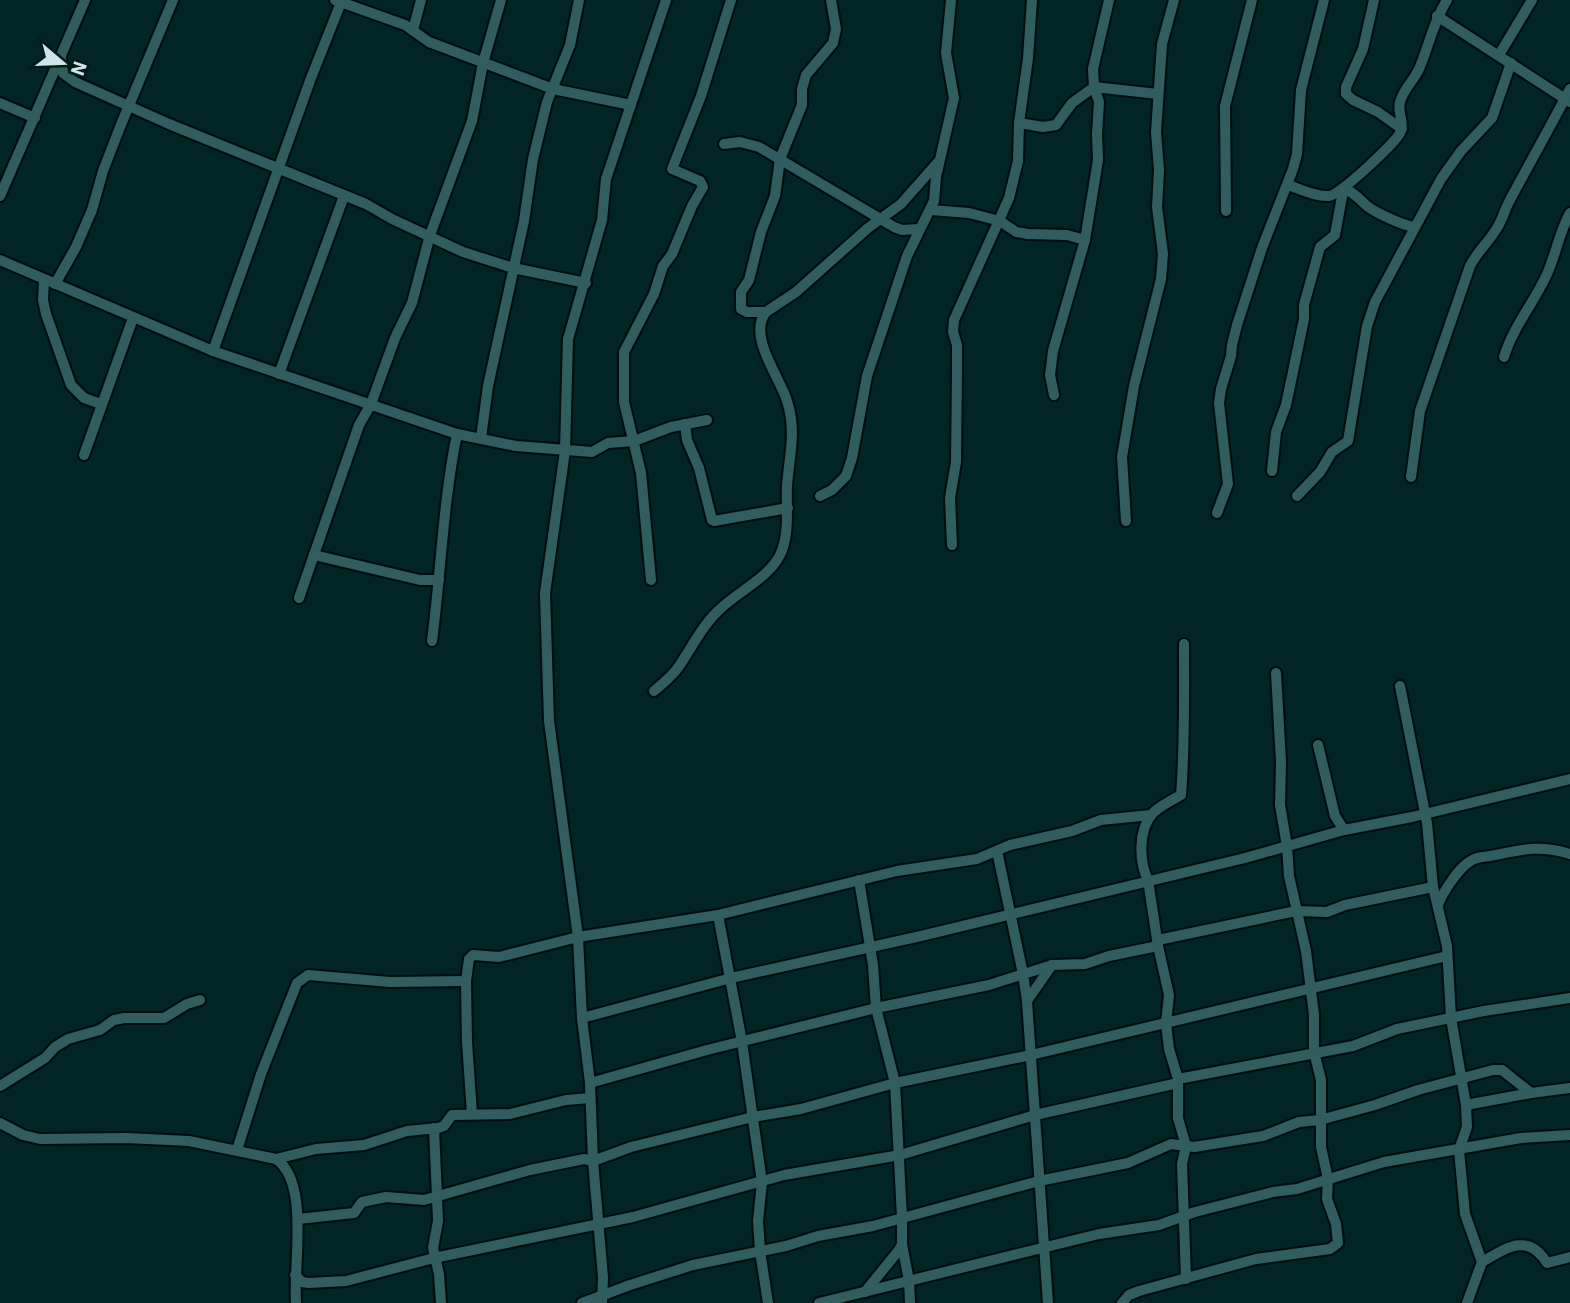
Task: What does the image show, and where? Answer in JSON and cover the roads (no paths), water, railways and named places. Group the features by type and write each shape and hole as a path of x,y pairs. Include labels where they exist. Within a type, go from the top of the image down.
{"street":[{"path":"0,196 85,0"},
{"path":"101,404 84,398 71,385 43,300 50,282 76,247 92,210 103,171 173,0"},
{"path":"413,30 421,0"},
{"path":"299,598 359,425 412,303 430,235 472,121 483,63 501,0"},
{"path":"481,439 488,386 543,116 570,46 579,0"},
{"path":"602,1300 603,1278 578,937 548,708 545,593 565,451 568,339 602,220 606,179 666,0"},
{"path":"651,580 641,473 624,402 624,352 654,294 663,266 672,254 692,206 704,187 700,181 672,169 693,121 731,0"},
{"path":"766,312 741,310 741,292 749,280 761,232 775,196 780,159 802,104 806,75 833,43 836,29 831,0"},
{"path":"820,496 832,490 846,475 852,458 867,376 907,256 931,210 954,98 946,53 951,0"},
{"path":"952,545 950,498 956,462 957,371 954,320 1009,198 1018,160 1018,123 1028,58 1031,0"},
{"path":"1054,395 1050,375 1053,351 1085,240 1098,160 1099,102 1094,87 1093,69 1109,0"},
{"path":"1126,521 1122,457 1134,386 1162,267 1157,207 1158,94 1162,44 1174,0"},
{"path":"1226,212 1225,106 1252,0"},
{"path":"1217,513 1228,484 1228,465 1219,404 1222,389 1241,313 1297,153 1301,90 1324,0"},
{"path":"1374,0 1363,49 1346,87 1346,94 1402,129"},
{"path":"1287,186 1323,196 1334,195 1344,190 1384,149 1393,144 1402,129 1399,103 1421,65 1437,16 1447,0"},
{"path":"1499,55 1532,0"},
{"path":"213,351 339,1 405,25 429,42 553,89 631,105"},
{"path":"1411,477 1420,411 1470,266 1478,250 1497,229 1529,168 1536,148 1568,97 1437,16"},
{"path":"61,57 65,76 129,107 344,195 463,252 513,268 586,283"},
{"path":"1297,496 1320,472 1332,452 1350,437 1367,326 1375,302 1441,179 1461,151 1492,118 1511,63"},
{"path":"1018,123 1043,127 1056,125 1072,103 1094,87 1158,94"},
{"path":"0,103 35,118"},
{"path":"724,144 740,142 759,147 851,203 902,230 919,229"},
{"path":"654,691 675,671 706,623 718,610 766,573 780,554 788,509 787,485 793,452 792,424 787,401 761,344 762,317 901,204 939,161"},
{"path":"1344,190 1356,194 1368,207 1398,223 1414,227"},
{"path":"1272,471 1273,446 1286,405 1304,319 1304,305 1321,245 1335,235 1344,190"},
{"path":"279,374 344,195"},
{"path":"931,210 969,213 1000,221 1016,232 1067,235 1085,240"},
{"path":"1504,357 1509,342 1546,277 1561,230 1570,214"},
{"path":"0,260 213,351 457,434 497,444 592,452 608,443 634,441 671,427 707,420"},
{"path":"84,455 133,318"},
{"path":"685,424 687,440 699,468 712,520 788,509"},
{"path":"432,641 449,473 457,434"},
{"path":"314,555 420,580 439,580"},
{"path":"472,1114 467,1062 466,981 469,958 473,955 499,957 578,937 718,915 897,871 977,859 1010,845 1072,831 1101,820 1151,815 1181,795 1184,644"},
{"path":"1122,1303 1129,1295 1256,1259 1336,1247 1338,1243 1336,1224 1327,1199 1328,1179 1321,1147 1321,1080 1314,1052 1314,1015 1303,933 1289,876 1280,805 1281,761 1276,673"},
{"path":"1400,687 1425,813 1433,887 1447,946 1451,1018 1466,1105 1467,1127 1459,1150 1465,1214 1482,1262"},
{"path":"1318,745 1335,816 1344,830"},
{"path":"582,1018 731,978 1010,914 1344,830 1570,779"},
{"path":"1151,815 1140,850 1169,995 1166,1023 1169,1049 1178,1081 1178,1118 1186,1146 1182,1164 1186,1279"},
{"path":"1437,905 1446,887 1466,863 1476,858 1528,847 1553,848 1570,854"},
{"path":"998,851 1027,1002 1048,1303"},
{"path":"859,880 876,1008 895,1083 902,1244 910,1303"},
{"path":"590,1083 876,1008 989,985 1052,965 1085,964 1158,943 1296,911 1327,912 1345,905 1433,887"},
{"path":"718,915 742,1042 762,1182 758,1221 768,1303"},
{"path":"298,1219 354,1213 362,1202 386,1197 424,1200 530,1170 584,1159 593,1161 631,1147 753,1117 801,1108 895,1083 1031,1055 1447,956"},
{"path":"1027,1002 1052,965"},
{"path":"237,1150 261,1073 297,983 308,975 390,982 466,981"},
{"path":"295,1275 302,1282 309,1283 346,1281 434,1258 633,1217 784,1175 900,1155 1035,1115 1178,1081 1353,1046 1397,1029 1484,1011 1570,998"},
{"path":"0,1086 45,1058 55,1047 68,1039 100,1030 114,1020 124,1017 164,1018 200,1000"},
{"path":"582,1303 602,1300 630,1284 693,1265 902,1218 1039,1181 1128,1163 1171,1144 1186,1146 1224,1143 1263,1136 1299,1122 1376,1105 1418,1090 1493,1070 1502,1070 1531,1093"},
{"path":"1466,1105 1570,1088"},
{"path":"276,1159 316,1149 364,1145 407,1132 444,1126 452,1115 510,1114 566,1100 590,1098"},
{"path":"0,1123 23,1135 40,1139 126,1138 189,1141 276,1159 285,1165 291,1176 298,1219 296,1303"},
{"path":"434,1128 438,1220 434,1258 439,1273 441,1303"},
{"path":"819,1303 1099,1234 1159,1225 1384,1162 1521,1139 1570,1135"},
{"path":"865,1292 902,1244"},
{"path":"1466,1303 1482,1262 1502,1250 1516,1244 1525,1245 1537,1251 1547,1263 1570,1257"}]}
